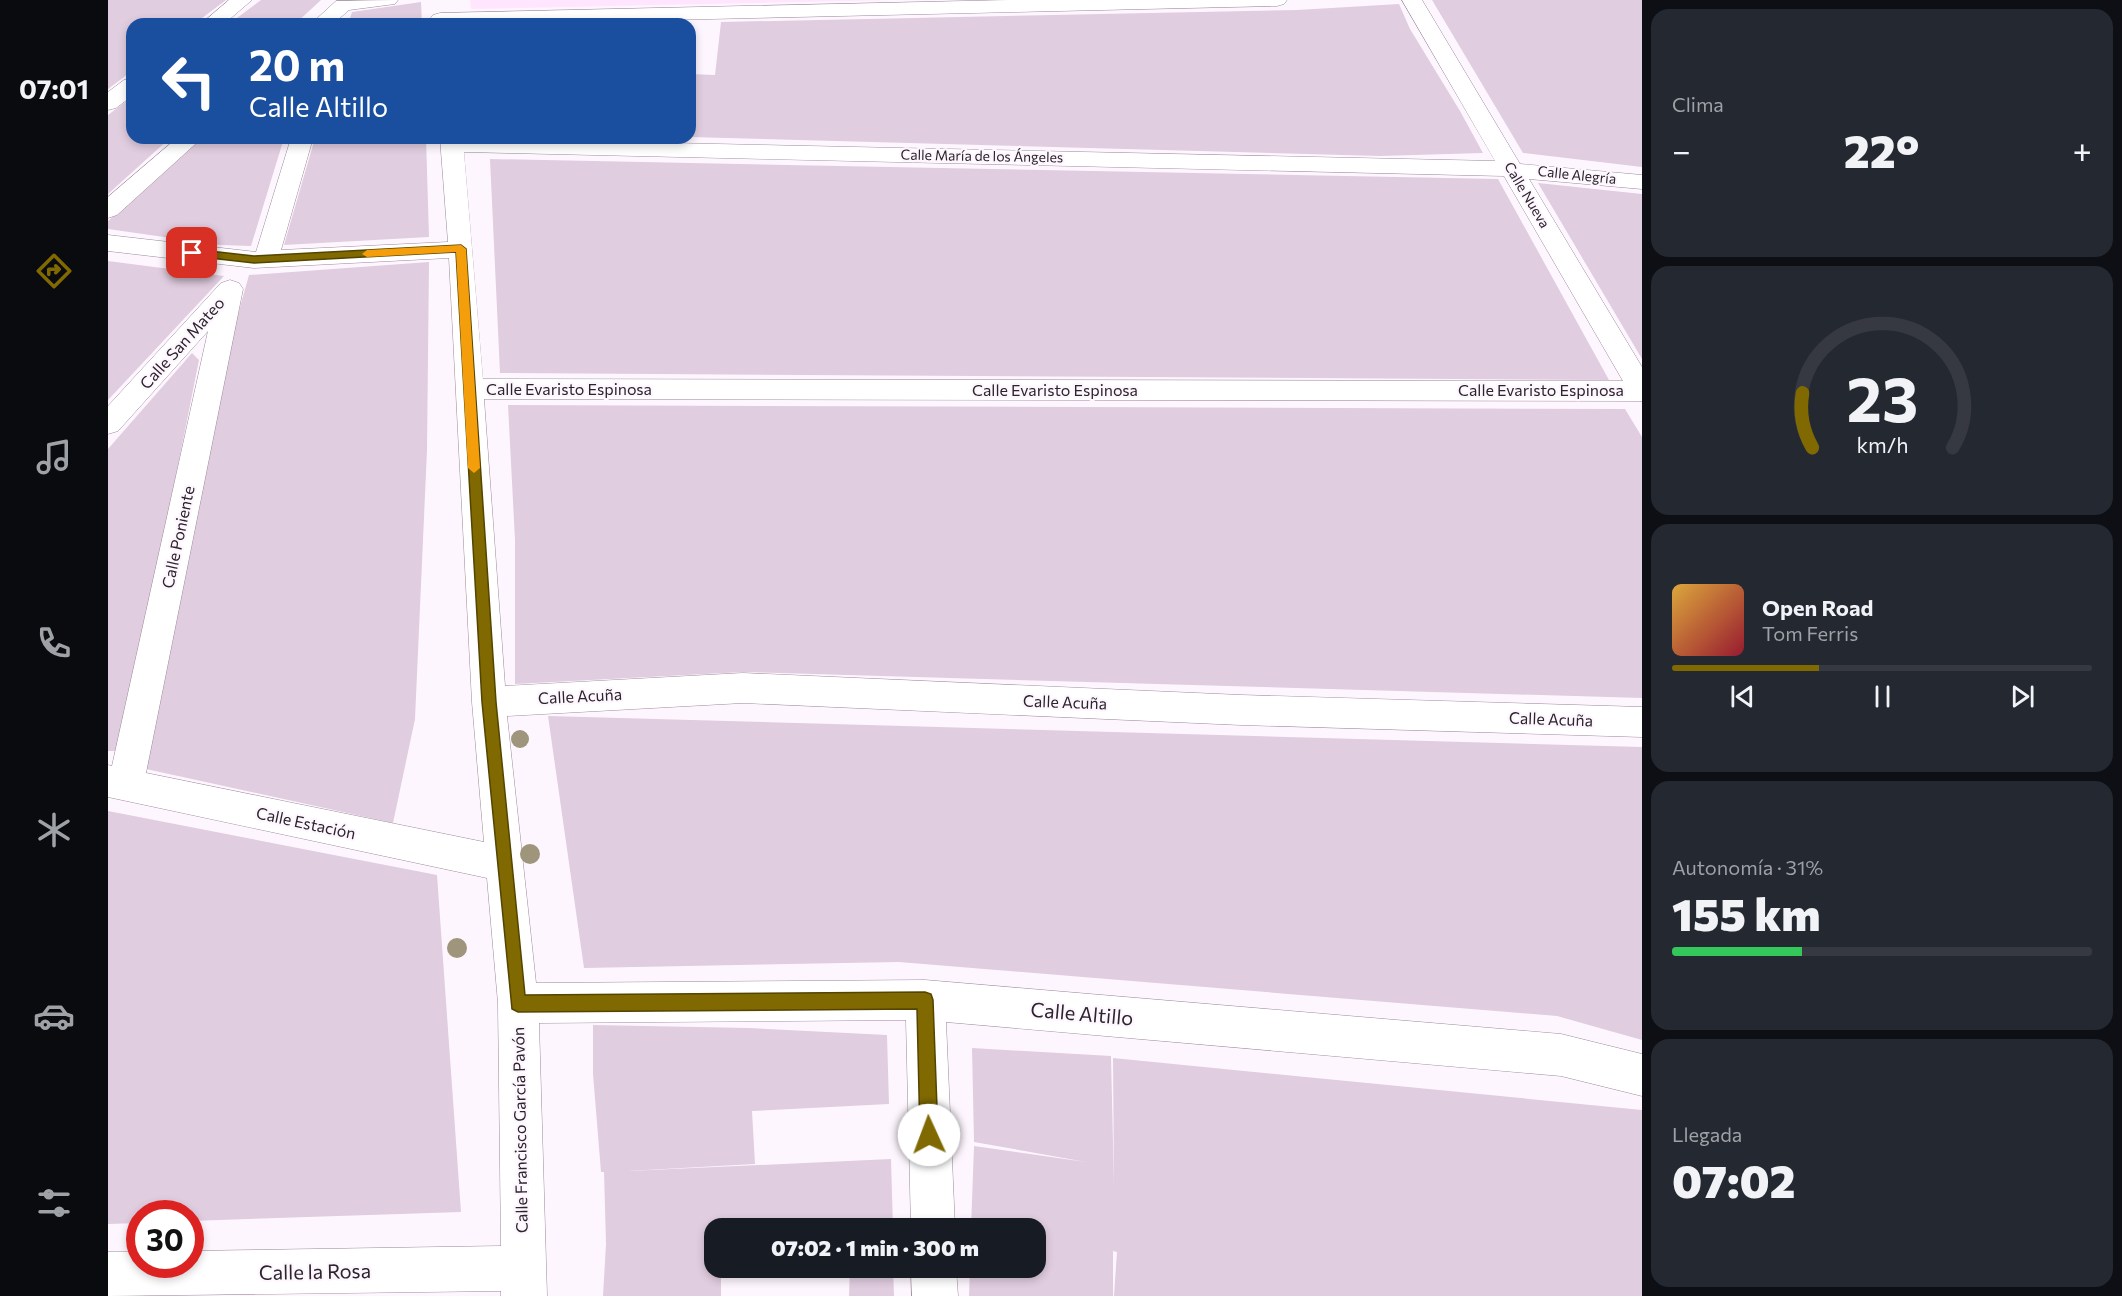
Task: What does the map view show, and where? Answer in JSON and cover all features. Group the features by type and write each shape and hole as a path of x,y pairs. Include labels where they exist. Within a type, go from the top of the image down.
{"street":[{"path":"219,18 242,0"},
{"path":"342,10 388,0"},
{"path":"440,14 1277,0"},
{"name":"Calle Nueva","path":"1412,0 1642,390"},
{"path":"108,103 126,90"},
{"path":"108,210 183,144"},
{"name":"Calle San Mateo","path":"108,424 260,259 300,144"},
{"name":"Calle Francisco García Pavón","path":"452,144 461,249 489,702 518,1004 523,1282"},
{"name":"Calle María de los Ángeles","path":"566,144 1512,169"},
{"name":"Calle Alegría","path":"1512,169 1642,182"},
{"path":"108,243 260,259 461,249"},
{"name":"Calle Poniente","path":"117,783 230,290"},
{"name":"Calle Evaristo Espinosa","path":"469,389 1642,390"},
{"name":"Calle Acuña","path":"489,702 743,688 1242,710 1642,722"},
{"name":"Calle Estación","path":"117,783 503,864"},
{"path":"925,1000 933,1218"},
{"name":"Calle Altillo","path":"518,1004 925,1000 1561,1054 1642,1075"},
{"name":"Calle la Rosa","path":"108,1275 523,1282"},
{"path":"934,1278 935,1296"}],"shaded area":[{"path":"470,0 890,0 471,9"}],"building":[{"path":"108,0 226,0 202,18 126,18 126,76 108,89"},
{"path":"261,0 321,0 302,18 237,18"},
{"path":"1432,0 1642,0 1642,167 1523,153"},
{"path":"421,2 422,18 350,18 352,12"},
{"path":"1399,4 1410,29 1483,153 1380,156 696,137 696,74 715,75 721,22 1297,10"},
{"path":"126,102 126,144 163,144 108,194 108,115"},
{"path":"193,144 282,144 251,246 220,245 108,229 108,221"},
{"path":"313,144 426,144 429,237 284,245"},
{"path":"490,159 1498,179 1609,380 500,373"},
{"path":"1538,183 1642,194 1642,359"},
{"path":"108,261 224,276 108,400"},
{"path":"429,262 427,450 415,719 393,823 146,769 230,343 249,275"},
{"path":"192,353 199,360 121,751 108,751 108,449"},
{"path":"508,405 1625,409 1642,437 1642,698 743,672 515,684 515,540"},
{"path":"548,716 1642,747 1642,1040 1557,1016 899,962 584,968"},
{"path":"108,811 437,875 461,1212 204,1221 204,1200 126,1200 126,1223 108,1224"},
{"path":"593,1025 749,1028 887,1035 889,1104 752,1111 755,1164 628,1171 891,1159 893,1218 704,1218 704,1278 721,1278 721,1296 603,1296 606,1244 604,1172 601,1172 593,1074"},
{"path":"972,1048 1111,1056 1114,1186 1113,1058 1642,1110 1642,1296 1114,1296 1117,1252 1113,1251 1113,1296 969,1296 970,1278 1046,1278 1046,1218 971,1218 974,1146 1086,1162 974,1142"},
{"path":"850,1278 893,1278 894,1296 849,1296"}],"slow traffic":[{"path":"367,254 461,249 474,468"}],"route":[{"path":"192,253 254,260 461,249 489,702 518,1004 925,1000 929,1135"}]}
